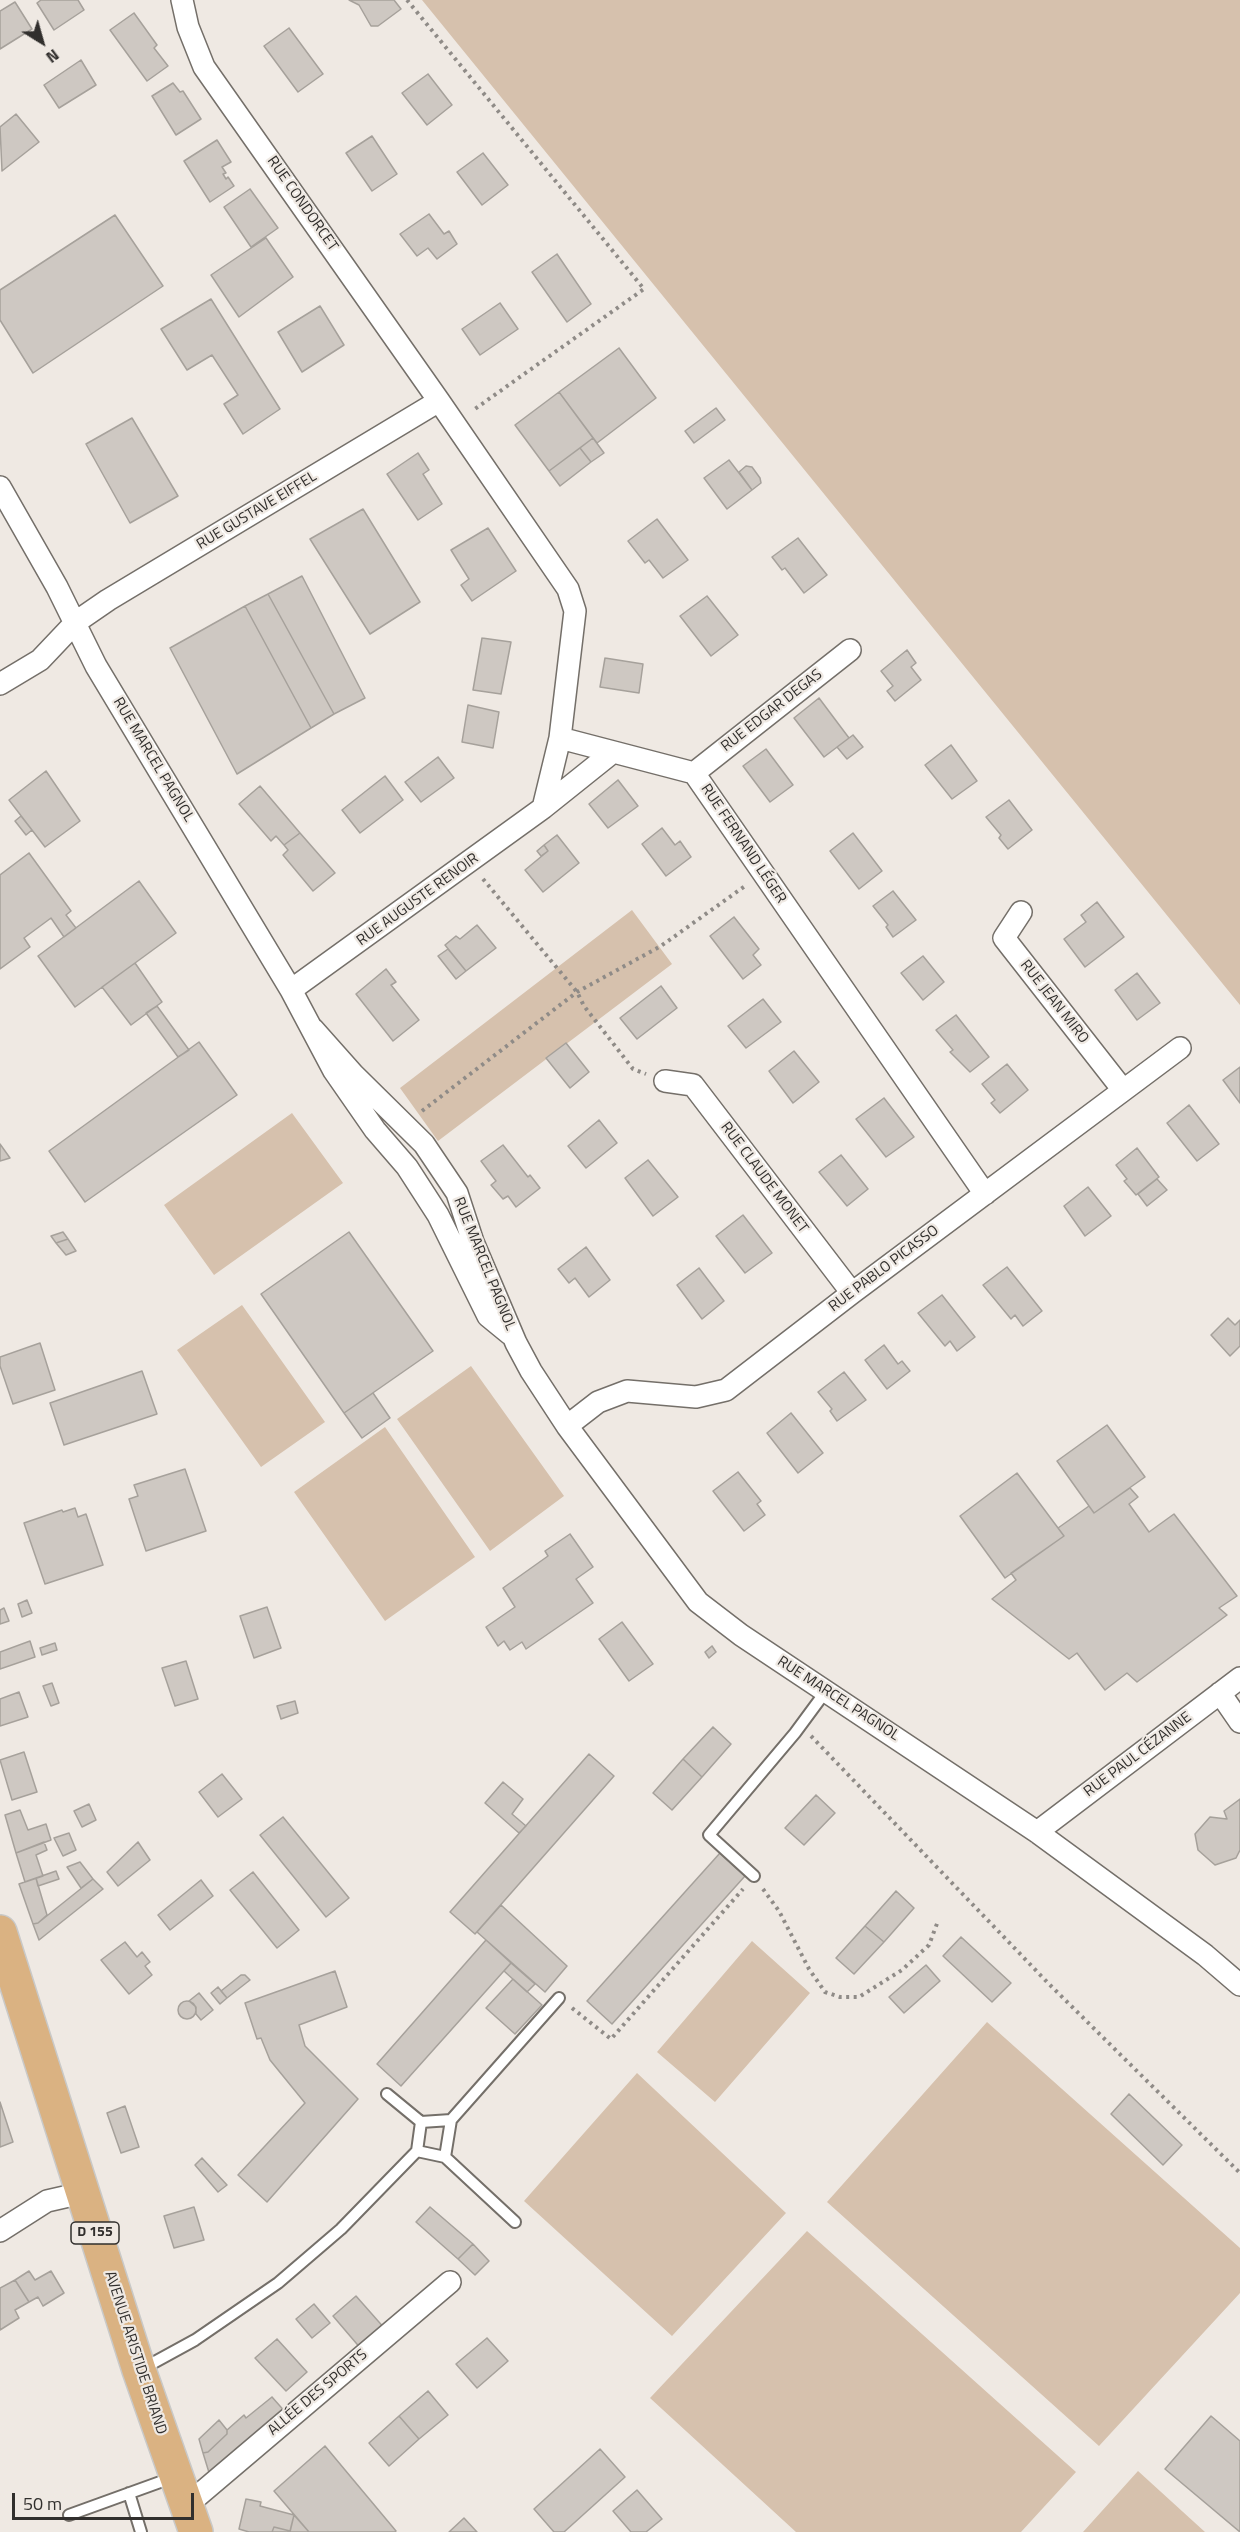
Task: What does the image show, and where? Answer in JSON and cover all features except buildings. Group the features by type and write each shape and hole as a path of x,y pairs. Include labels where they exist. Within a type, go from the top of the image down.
{"main road":[{"name":"AVENUE ARISTIDE BRIAND","path":"0,1932 139,2370 187,2504"}],"street":[{"name":"RUE CONDORCET","path":"182,0 188,27 204,67 439,400"},
{"path":"439,400 568,589 575,611 560,738 543,808"},
{"name":"RUE GUSTAVE EIFFEL","path":"0,684 39,660 76,622 439,400"},
{"name":"RUE MARCEL PAGNOL","path":"0,487 76,622 96,666 314,1029 333,1071 375,1130 407,1167 438,1215 488,1316 513,1337"},
{"name":"RUE EDGAR DEGAS","path":"694,772 850,650"},
{"name":"RUE FERNAND LÉGER","path":"560,738 694,772 985,1194"},
{"name":"RUE AUGUSTE RENOIR","path":"291,990 470,862 614,752"},
{"name":"RUE JEAN MIRO","path":"1021,912 1004,938 1123,1090"},
{"name":"RUE MARCEL PAGNOL","path":"314,1029 353,1074 424,1144 457,1193 473,1242 513,1337 531,1371 567,1426 698,1602 741,1635 1037,1832 1205,1955 1240,1985"},
{"name":"RUE PABLO PICASSO","path":"567,1426 598,1402 627,1391 696,1397 726,1390 1180,1048"},
{"name":"RUE CLAUDE MONET","path":"665,1081 693,1085 852,1293"},
{"name":"RUE PAUL CÉZANNE","path":"1037,1832 1240,1678"},
{"path":"1220,1694 1240,1722"},
{"path":"0,2230 47,2201 82,2193"},
{"name":"ALLÉE DES SPORTS","path":"187,2504 450,2282"}],"lane":[{"path":"754,1876 709,1835 826,1691"},
{"path":"445,2157 451,2120 559,1998"},
{"path":"387,2094 421,2122 451,2120"},
{"path":"139,2370 195,2340 278,2283 341,2229 417,2151 421,2122"},
{"path":"417,2151 445,2157 515,2222"},
{"path":"69,2515 129,2493 187,2504"},
{"path":"129,2493 141,2532"}],"path":[{"path":"407,0 644,289 455,423"},
{"path":"470,862 577,992 633,1069 665,1081"},
{"path":"405,1124 577,992 660,946 763,874"},
{"path":"800,1725 1056,1991 1240,2173"},
{"path":"559,1998 611,2039 754,1876 779,1911 809,1969 825,1992 840,1997 859,1997 902,1970 929,1945 938,1921"}],"shaded area":[{"path":"422,0 1240,0 1240,1005"},
{"path":"632,910 672,964 438,1141 400,1088"},
{"path":"292,1113 343,1183 214,1275 164,1205"},
{"path":"242,1305 325,1422 261,1467 177,1350"},
{"path":"471,1366 564,1496 490,1551 397,1419"},
{"path":"385,1427 475,1557 385,1621 294,1492"},
{"path":"752,1941 810,1993 715,2102 657,2052"},
{"path":"987,2022 1240,2248 1240,2293 1099,2446 827,2202"},
{"path":"637,2073 786,2213 672,2336 524,2201"},
{"path":"807,2231 1076,2472 1021,2532 796,2532 650,2398"},
{"path":"1138,2471 1205,2532 1083,2532"}]}
